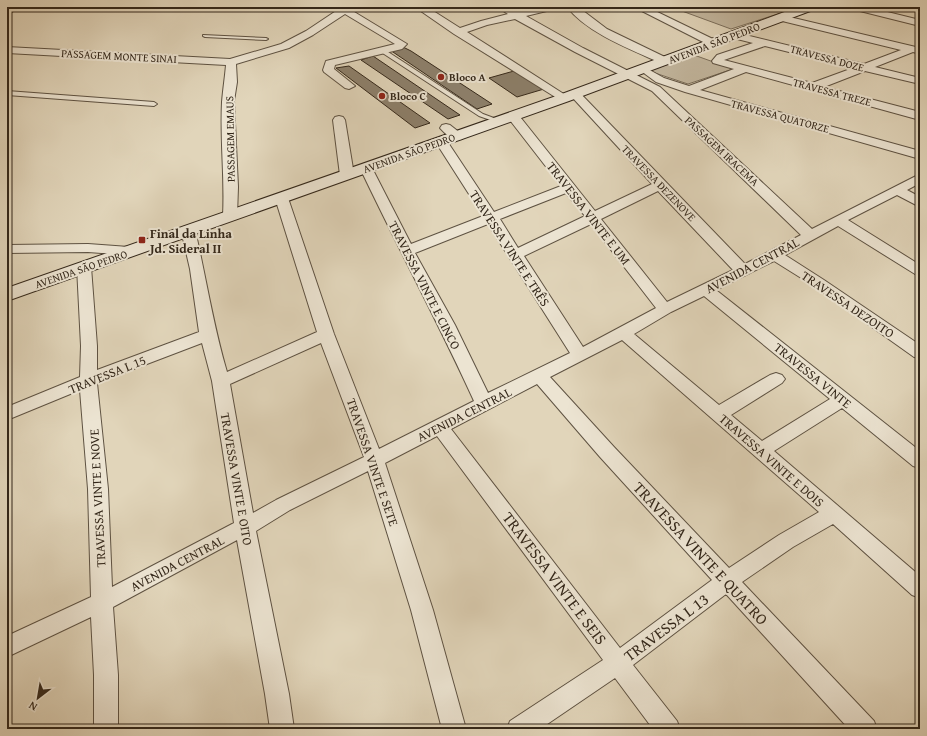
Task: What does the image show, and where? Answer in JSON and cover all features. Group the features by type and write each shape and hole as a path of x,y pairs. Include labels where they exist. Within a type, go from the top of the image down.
{"main road":[{"name":"AVENIDA SÃO PEDRO","path":"7,295 347,175 448,135 506,118 644,70 809,7"}],"street":[{"path":"420,7 458,32 569,96"},
{"name":"PASSAGEM IRACEMA","path":"502,7 656,89 810,235"},
{"path":"458,32 515,15 552,7"},
{"path":"572,7 616,37 665,61"},
{"path":"639,7 713,43"},
{"path":"855,7 920,23"},
{"path":"346,8 353,14 402,44 382,51 348,58 330,64 328,70 349,86"},
{"name":"PASSAGEM MONTE SINAI","path":"7,50 231,62 264,54 285,45 310,32 346,8"},
{"path":"781,18 916,50"},
{"name":"TRAVESSA DOZE","path":"733,35 918,80"},
{"name":"TRAVESSA TREZE","path":"766,42 717,60 720,63 920,116"},
{"path":"813,87 916,50"},
{"name":"PASSAGEM EMAUS","path":"230,216 231,187 228,101 231,82 231,62"},
{"path":"689,90 744,69"},
{"name":"TRAVESSA QUATORZE","path":"644,70 671,84 689,90 920,155"},
{"path":"656,89 671,84"},
{"name":"TRAVESSA DEZENOVE","path":"569,96 660,185 743,271"},
{"name":"TRAVESSA VINTE E UM","path":"506,118 568,187 665,310"},
{"path":"339,120 347,175"},
{"name":"TRAVESSA VINTE E TRÊS","path":"448,135 491,217 580,354"},
{"name":"TRAVESSA VINTE E CINCO","path":"366,168 447,325 484,403"},
{"name":"AVENIDA CENTRAL","path":"7,647 103,602 194,552 245,527 283,505 440,427 665,310 775,255 838,220 920,178"},
{"path":"515,255 660,185"},
{"path":"407,250 568,187"},
{"path":"897,190 920,203"},
{"name":"TRAVESSA VINTE E SETE","path":"282,198 326,334 374,459 422,610 454,729"},
{"path":"838,220 920,271"},
{"name":"TRAVESSA VINTE E OITO","path":"188,230 197,269 208,335 221,380 245,527 277,694 282,729"},
{"path":"7,249 88,248 129,251"},
{"name":"TRAVESSA DEZOITO","path":"775,255 819,282 920,353"},
{"name":"TRAVESSA VINTE E NOVE","path":"84,267 89,346 88,380 98,489 103,602 103,638 106,675 106,729"},
{"name":"TRAVESSA VINTE","path":"706,290 920,462"},
{"name":"TRAVESSA VINTE E DOIS","path":"623,333 761,450 920,589"},
{"path":"221,380 326,334"},
{"name":"TRAVESSA L 15","path":"7,414 88,380 208,335"},
{"name":"TRAVESSA VINTE E QUATRO","path":"539,375 607,452 728,580 865,729"},
{"path":"719,414 776,379"},
{"path":"761,450 843,399"},
{"name":"TRAVESSA VINTE E SEIS","path":"440,427 668,729"},
{"name":"TRAVESSA L 13","path":"519,729 618,663 728,580 786,541 834,513"}],"lane":[{"path":"7,14 18,7"},
{"path":"205,36 266,39"},
{"path":"382,51 481,115 506,118"},
{"path":"7,93 154,104"}],"shaded area":[{"path":"671,7 772,7 784,12 731,29"},
{"path":"694,55 733,69 688,84 649,71"}],"building":[{"name":"Bloco A","path":"403,47 492,104 477,109 390,50"},
{"path":"373,56 460,115 448,119 361,60"},
{"name":"Bloco C","path":"349,66 430,123 415,128 336,68"},
{"path":"514,71 544,89 517,97 489,78"}],"place":[{"name":"Bloco A","path":"441,77"},
{"name":"Bloco C","path":"382,96"},
{"name":"Final da Linha Jd. Sideral II","path":"142,240"}]}
